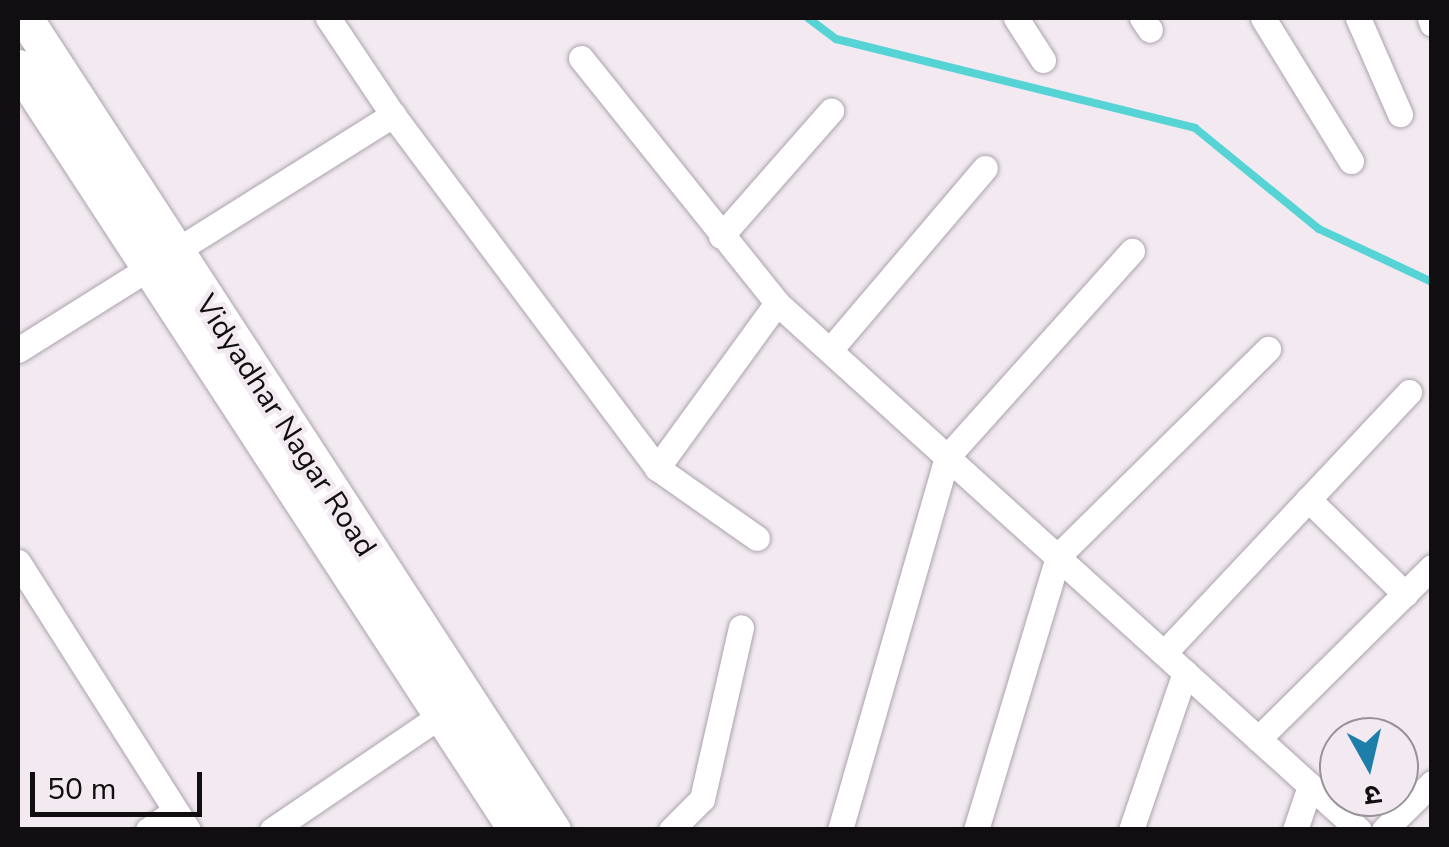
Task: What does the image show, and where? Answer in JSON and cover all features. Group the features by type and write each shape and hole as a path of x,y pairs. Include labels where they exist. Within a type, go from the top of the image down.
{"main road":[{"name":"Vidyadhar Nagar Road","path":"25,18 162,262 440,716 516,830"},
{"name":"Vidyadhar Nagar Road","path":"18,67 162,262 553,830"}],"street":[{"path":"328,18 393,115 657,468 758,538"},
{"path":"1016,18 1044,60"},
{"path":"1263,18 1350,161"},
{"path":"1358,18 1400,114"},
{"path":"581,58 777,303 1359,830"},
{"path":"721,236 831,110"},
{"path":"18,350 393,115"},
{"path":"830,350 985,168"},
{"path":"840,830 947,456 1132,251"},
{"path":"657,468 777,303"},
{"path":"976,830 1058,556 1268,348"},
{"path":"1164,653 1408,392"},
{"path":"1308,499 1405,594"},
{"path":"18,562 181,820 148,830"},
{"path":"1258,738 1432,567"},
{"path":"671,830 702,799 713,767 741,627"},
{"path":"1131,830 1185,672"},
{"path":"273,829 440,716"},
{"path":"1384,830 1432,782"},
{"path":"1295,830 1310,786"}],"waterway":[{"path":"808,18 836,39 1195,128 1319,229 1432,282"}]}
